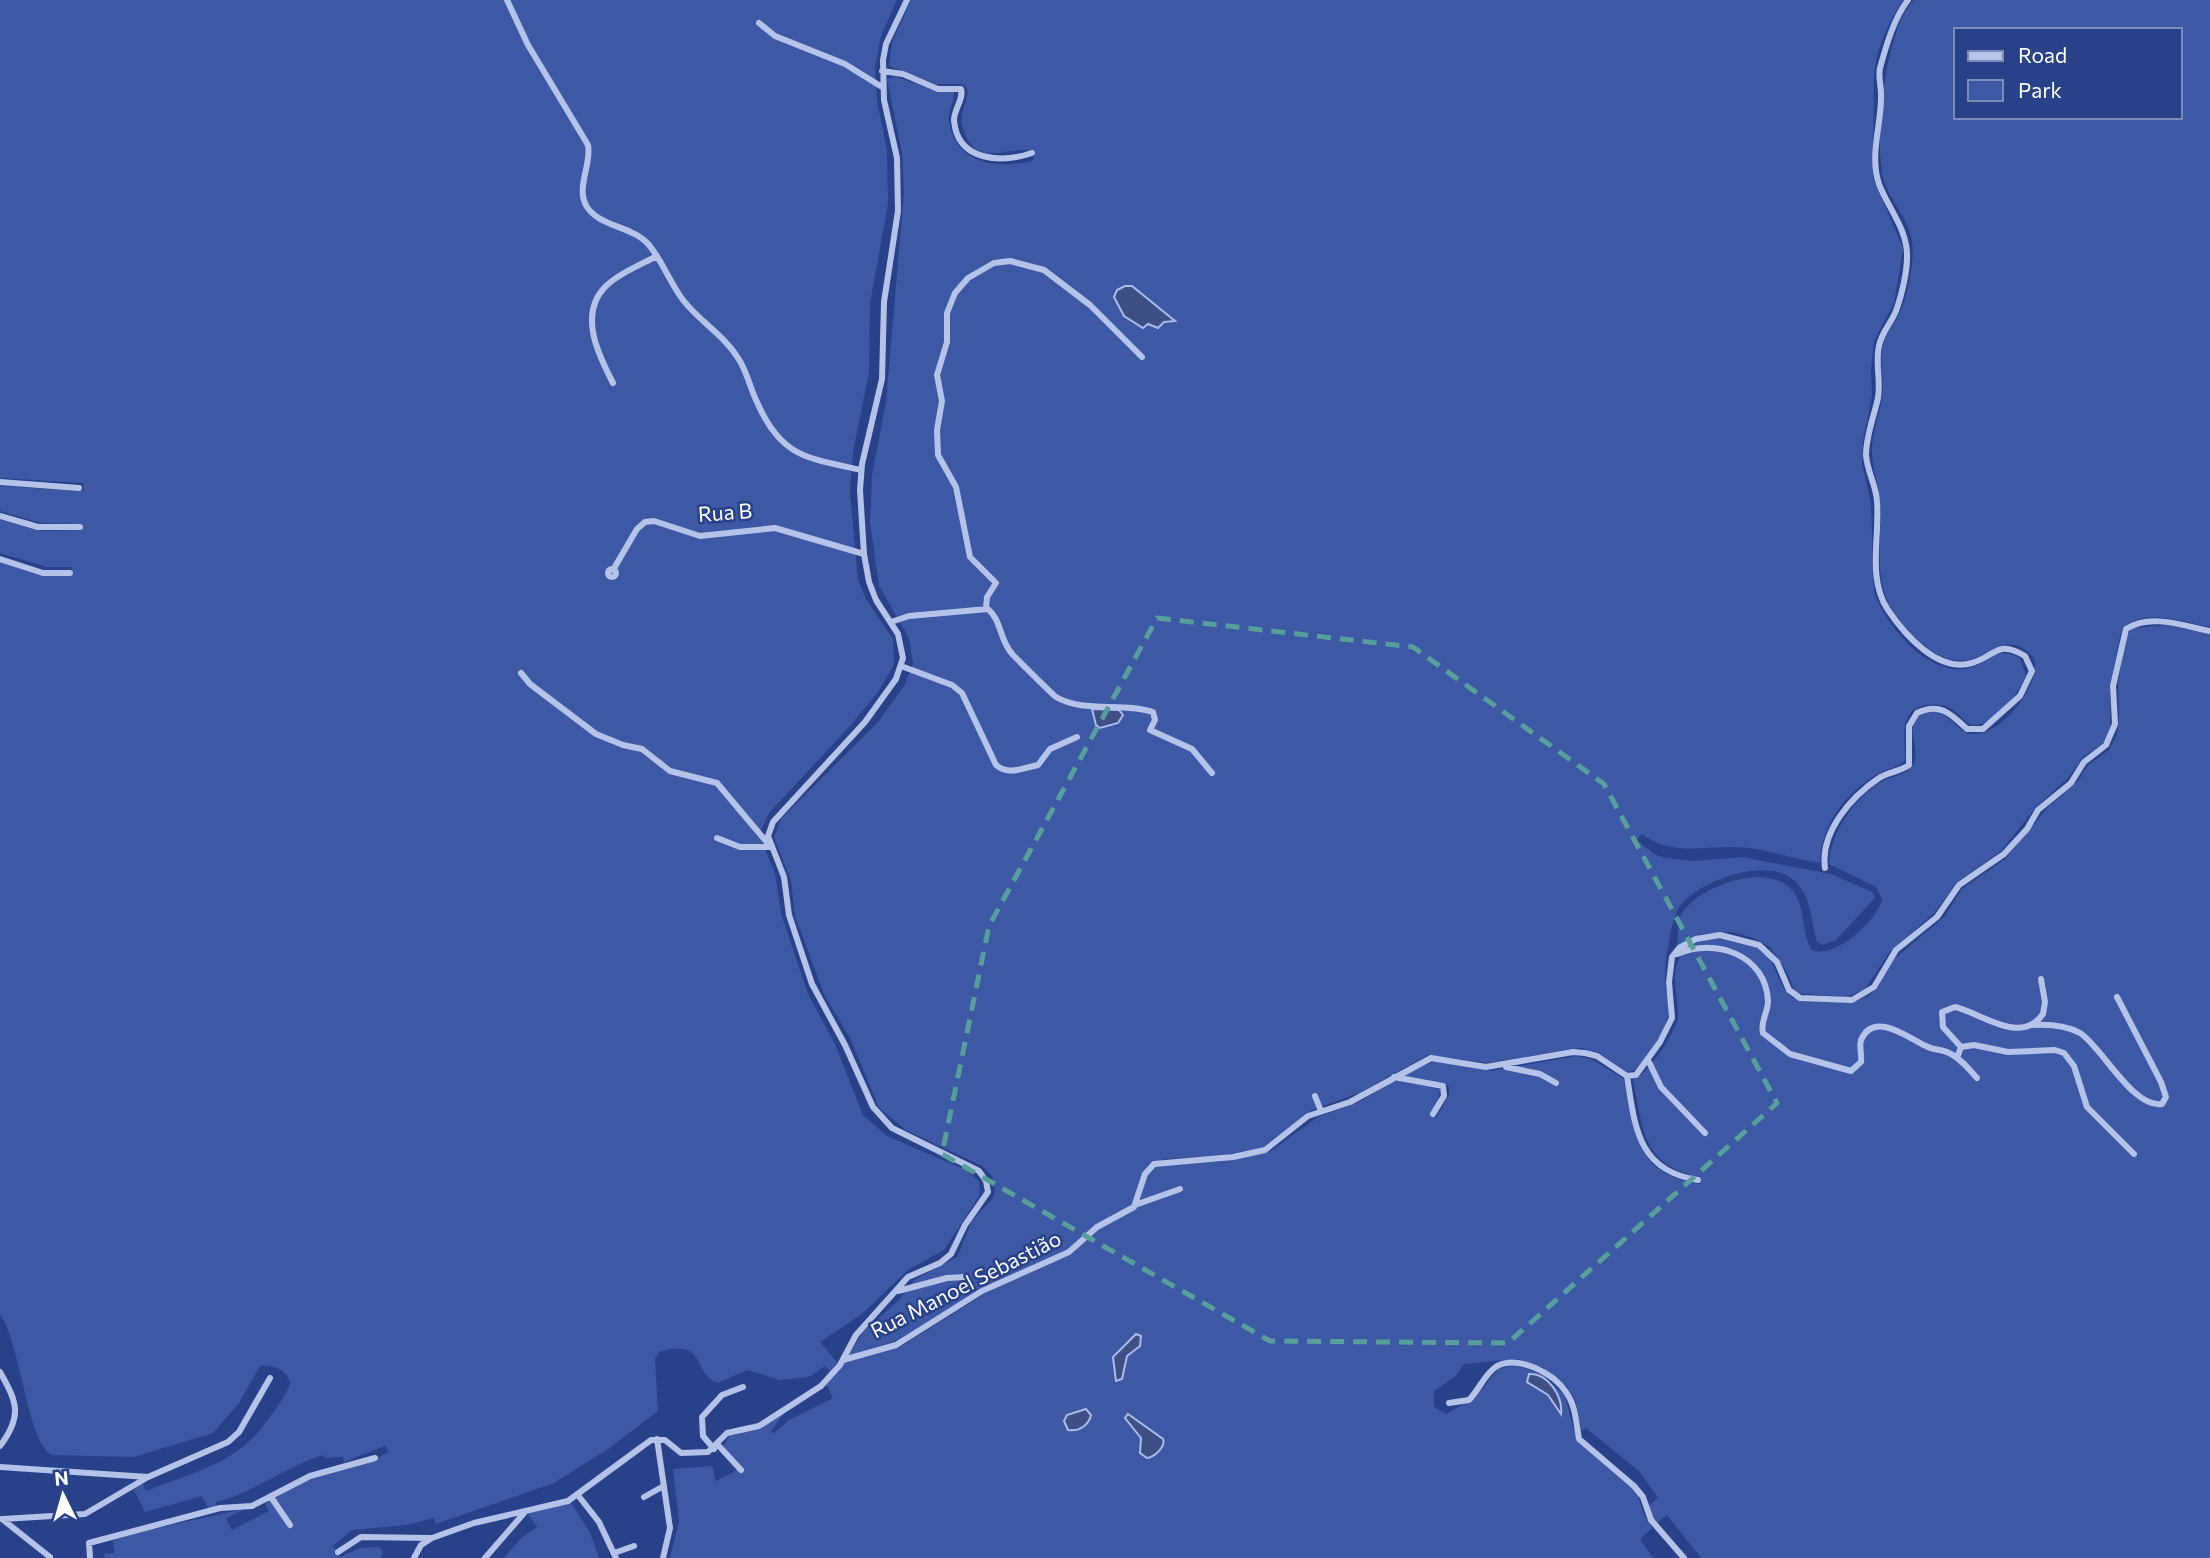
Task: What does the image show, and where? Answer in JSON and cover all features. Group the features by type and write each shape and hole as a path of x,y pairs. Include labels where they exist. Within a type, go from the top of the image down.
{"street":[{"path":"507,0 528,45 588,145 590,161 582,189 585,204 596,215 635,232 657,257 681,298 740,360 765,421 780,441 810,459 861,470"},
{"path":"414,1558 421,1545 432,1538 494,1518 565,1502 649,1441 665,1440 678,1451 703,1454 716,1447 727,1433 757,1427 817,1388 841,1362 856,1335 913,1273 940,1263 951,1254 965,1225 986,1197 988,1186 979,1171 892,1128 873,1107 845,1045 812,984 789,915 784,877 768,836 772,822 865,722 890,688 901,666 902,645 873,592 864,554 861,470 882,379 884,302 898,211 897,158 882,87 882,71 886,44 907,0"},
{"path":"1825,868 1826,849 1842,810 1878,779 1896,774 1909,765 1909,726 1917,713 1941,709 1955,716 1967,729 1983,729 2020,696 2032,671 2025,656 2010,649 1994,650 1972,663 1958,665 1943,661 1913,640 1889,611 1879,586 1875,547 1877,502 1866,456 1867,443 1878,399 1876,370 1879,343 1882,332 1897,309 1908,260 1906,239 1877,175 1881,95 1879,78 1898,16 1908,0"},
{"path":"759,23 775,36 845,64 882,87"},
{"path":"882,71 896,72 938,89 961,89 955,126 964,145 973,154 1008,158 1032,153"},
{"path":"614,383 593,342 595,304 607,285 657,257"},
{"path":"986,608 987,597 996,583 970,557 956,488 940,464 937,447 942,401 937,375 947,342 947,313 955,293 968,278 994,263 1010,261 1044,270 1090,305 1142,357"},
{"path":"0,482 79,488"},
{"path":"0,516 38,527 80,527"},
{"name":"Rua B","path":"613,570 637,529 654,521 700,536 775,528 864,554"},
{"path":"0,559 43,573 70,573"},
{"path":"891,622 909,616 986,608 998,619 999,634 1005,646 1054,695 1079,703 1153,712 1155,720 1150,730 1192,749 1212,773"},
{"path":"1135,1206 1145,1174 1154,1164 1255,1154 1275,1144 1308,1116 1350,1102 1431,1058 1477,1067 1500,1066 1565,1053 1585,1053 1597,1056 1627,1076 1636,1075 1648,1060 1672,1018 1669,982 1672,957 1679,948 1696,939 1731,937 1768,951 1793,995 1800,998 1852,1000 1874,987 1889,957 1937,917 1952,892 2004,854 2026,830 2038,810 2071,783 2084,762 2106,745 2115,724 2113,686 2126,629 2133,624 2159,621 2210,631"},
{"path":"901,666 958,689 967,700 996,765 1006,771 1040,764 1050,748 1077,737"},
{"path":"521,673 530,684 596,734 642,749 670,771 717,783 771,847"},
{"path":"717,838 740,847 771,847"},
{"path":"1672,957 1690,949 1715,948 1755,964 1763,979 1768,1000 1761,1026 1763,1033 1790,1054 1851,1071 1861,1062 1860,1044 1864,1036 1873,1029 1884,1027 1902,1031 1927,1047 1947,1052 1977,1078"},
{"path":"2031,1024 2040,1018 2045,1006 2041,979"},
{"path":"1961,1047 1943,1027 1941,1014 1948,1008 1960,1008 2009,1028 2031,1024 2061,1026 2077,1032 2091,1043 2124,1082 2149,1103 2162,1104 2165,1097 2161,1082 2117,997"},
{"path":"1961,1047 1974,1045 2008,1052 2064,1052 2074,1066 2087,1107 2134,1154"},
{"path":"1957,1058 1961,1047"},
{"path":"1648,1060 1661,1087 1705,1133"},
{"path":"1500,1066 1540,1074 1556,1083"},
{"path":"1627,1076 1646,1153 1672,1173 1698,1180"},
{"path":"1394,1077 1443,1086 1444,1096 1433,1114"},
{"path":"1315,1096 1321,1111"},
{"name":"Rua Manoel Sebastião","path":"841,1362 896,1345 982,1291 1069,1252 1097,1227 1135,1206 1180,1189"},
{"path":"898,1291 965,1277"},
{"path":"1449,1403 1469,1399 1492,1370 1502,1364 1523,1364 1548,1376 1567,1394 1576,1416 1579,1439 1634,1486 1643,1497 1651,1520 1684,1558"},
{"path":"0,1371 13,1393 16,1410 12,1427 0,1446"},
{"path":"2,1518 85,1514 148,1477 235,1438 270,1378"},
{"path":"741,1471 702,1436 702,1418 724,1393 743,1387"},
{"path":"657,1439 670,1531 663,1558"},
{"path":"90,1558 89,1543 94,1539 114,1538 142,1527 220,1508 252,1506 310,1476 375,1458"},
{"path":"0,1467 148,1477"},
{"path":"644,1497 662,1487"},
{"path":"577,1494 594,1515 615,1555 634,1546"},
{"path":"271,1497 290,1525"},
{"path":"485,1558 503,1533 526,1510"},
{"path":"2,1518 50,1557"},
{"path":"494,1518 503,1533"},
{"path":"338,1552 359,1537 432,1538"}],"highlighted area":[{"path":"1157,618 1413,647 1604,784 1777,1103 1508,1343 1270,1341 942,1154 989,926"}],"green space":[{"path":"0,0 897,0 881,36 875,66 877,101 887,150 888,204 870,304 869,373 853,452 850,491 858,580 866,599 893,639 894,665 878,692 850,726 769,813 759,835 775,873 781,914 808,994 835,1044 863,1115 887,1136 966,1170 979,1181 980,1195 944,1250 908,1270 862,1314 820,1342 837,1362 830,1371 825,1366 809,1377 780,1380 747,1370 718,1383 710,1379 692,1353 685,1349 659,1352 655,1359 658,1411 608,1449 554,1483 436,1524 434,1518 405,1525 352,1530 333,1546 340,1557 360,1548 379,1547 383,1552 380,1558 105,1558 104,1554 114,1553 113,1541 130,1534 244,1509 226,1519 232,1530 269,1511 265,1503 271,1500 289,1527 273,1499 304,1481 365,1464 389,1452 385,1446 344,1462 343,1457 325,1458 323,1455 245,1492 216,1502 216,1506 208,1508 202,1496 145,1512 134,1489 143,1484 146,1491 202,1470 234,1453 261,1428 284,1397 290,1382 285,1374 274,1367 260,1366 239,1403 213,1433 134,1457 52,1455 43,1447 36,1432 13,1347 0,1315 0,562 45,576 73,575 72,567 47,567 0,553 0,519 42,531 82,530 81,524 41,523 0,511 0,486 84,491 83,483 0,478"},
{"path":"911,0 1903,0 1884,36 1874,75 1873,178 1903,248 1894,303 1874,341 1872,396 1863,441 1862,464 1871,504 1874,592 1887,619 1897,632 1922,656 1936,664 1965,669 2003,653 2020,658 2026,675 2005,708 1981,724 1972,725 1942,705 1918,707 1911,712 1905,726 1905,760 1868,780 1847,799 1825,834 1820,863 1749,848 1667,846 1642,834 1637,840 1654,854 1665,858 1694,861 1742,857 1831,874 1872,892 1875,898 1836,940 1823,945 1817,942 1805,896 1796,882 1784,874 1753,871 1735,874 1703,887 1690,896 1677,912 1669,940 1665,978 1668,1006 1666,1023 1655,1045 1636,1070 1627,1072 1598,1052 1581,1048 1487,1063 1428,1055 1361,1092 1310,1111 1262,1148 1217,1156 1165,1159 1150,1164 1143,1172 1133,1204 1069,1250 975,1292 898,1340 848,1356 864,1331 899,1300 914,1280 957,1257 972,1221 993,1198 995,1189 992,1176 982,1166 906,1130 879,1108 851,1040 824,994 795,916 791,881 774,837 781,819 878,722 904,686 913,664 909,638 879,586 870,523 872,475 886,402 904,192 902,153 887,79 897,77 936,91 954,92 949,118 952,133 958,145 978,160 1018,164 1032,161 1035,156 1034,152 1025,150 994,153 975,148 967,139 962,124 967,88 961,84 937,84 889,66 892,43"},
{"path":"1914,0 2210,0 2210,627 2153,617 2142,618 2122,628 2110,686 2110,727 2104,742 2082,758 2070,776 2036,807 2001,851 1956,883 1935,912 1889,953 1865,989 1847,997 1796,993 1784,967 1770,947 1754,938 1732,932 1701,934 1677,947 1679,922 1689,904 1716,887 1749,878 1780,881 1791,889 1802,911 1808,943 1812,950 1821,952 1832,949 1854,936 1879,908 1882,899 1876,887 1829,864 1834,840 1846,816 1873,788 1904,773 1914,763 1916,757 1913,724 1916,718 1931,711 1938,712 1966,732 1984,732 2007,718 2032,682 2034,658 2017,645 2001,646 1968,660 1945,658 1934,652 1914,636 1898,618 1882,583 1880,499 1872,447 1883,389 1881,360 1885,338 1905,298 1913,249 1908,226 1885,184 1881,167 1881,117 1895,35 1904,14"},
{"path":"2165,625 2210,634 2210,1558 1701,1558 1667,1515 1656,1524 1648,1507 1658,1498 1640,1472 1586,1428 1582,1431 1575,1399 1568,1388 1544,1368 1518,1359 1464,1364 1456,1376 1434,1391 1434,1407 1446,1414 1475,1398 1498,1369 1516,1365 1543,1375 1565,1396 1576,1438 1628,1483 1638,1496 1644,1515 1652,1528 1640,1539 1653,1558 670,1558 679,1521 673,1469 712,1466 716,1481 741,1468 723,1447 729,1436 760,1429 788,1408 771,1431 773,1434 789,1420 833,1398 826,1384 845,1362 903,1345 986,1293 1074,1252 1095,1231 1138,1207 1145,1179 1154,1166 1224,1161 1271,1151 1318,1117 1363,1100 1395,1080 1440,1089 1438,1102 1431,1114 1436,1118 1449,1095 1449,1087 1444,1083 1402,1076 1434,1061 1491,1071 1576,1056 1591,1059 1623,1078 1637,1133 1649,1160 1677,1178 1700,1184 1700,1177 1666,1164 1648,1143 1633,1080 1653,1062 1676,1024 1678,1010 1675,970 1683,953 1702,941 1739,941 1767,955 1784,988 1793,998 1851,1003 1869,996 1878,987 1892,961 1944,917 1962,889 2005,859 2049,806 2078,781 2087,766 2109,750 2117,734 2118,683 2126,635 2134,628"},
{"path":"571,1502 591,1535 599,1558 504,1558 520,1539 537,1527 527,1513"}],"shaded area":[{"path":"1132,286 1175,321 1164,322 1158,328 1148,324 1143,328 1124,316 1114,297 1117,290"},
{"path":"1092,709 1119,710 1123,715 1118,723 1100,728 1096,725"},
{"path":"1136,1334 1141,1336 1140,1346 1127,1356 1122,1379 1116,1381 1113,1357"},
{"path":"1529,1374 1542,1377 1553,1387 1560,1400 1561,1414 1548,1395 1527,1382"},
{"path":"1086,1409 1091,1415 1086,1425 1080,1429 1068,1430 1064,1421 1067,1415"},
{"path":"1128,1414 1163,1439 1161,1448 1153,1456 1147,1458 1140,1453 1141,1438 1125,1418"}]}
